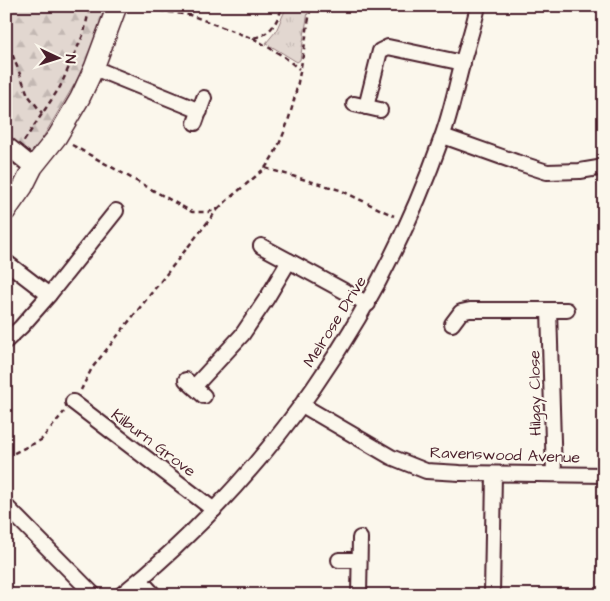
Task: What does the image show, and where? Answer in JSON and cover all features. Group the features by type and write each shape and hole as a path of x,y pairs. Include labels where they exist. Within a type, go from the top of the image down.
{"main road":[{"path":"6,210 23,187 34,167 57,137 80,98 94,68 116,6"}],"street":[{"name":"Melrose Drive","path":"121,595 140,580 214,510 271,445 336,356 368,304 408,223 443,136 478,6"},
{"path":"367,107 380,51 388,47 462,63"},
{"path":"94,68 200,110"},
{"path":"443,136 547,172 604,167"},
{"path":"11,149 34,167"},
{"path":"6,341 21,327 116,211"},
{"path":"261,246 368,304"},
{"path":"195,388 242,335 263,305 289,261"},
{"path":"6,262 48,295"},
{"path":"452,324 461,312 470,310 567,310"},
{"name":"Hilgay Close","path":"549,310 554,474"},
{"name":"Kilburn Grove","path":"73,402 214,510"},
{"name":"Ravenswood Avenue","path":"302,405 391,457 426,470 494,474 604,475"},
{"path":"492,595 494,474"},
{"path":"6,506 94,595"},
{"path":"359,595 360,538"},
{"path":"339,560 359,560"},
{"path":"140,580 154,595"}],"path":[{"path":"11,149 42,113 60,87 84,33 90,6"},
{"path":"125,6 190,15 252,38 283,56 299,69"},
{"path":"252,38 261,37 268,32 276,23 283,6"},
{"path":"6,457 40,440 73,402 82,389 92,368 218,209 231,196 248,184 271,160 288,120 311,6"},
{"path":"6,38 28,95 42,113"},
{"path":"57,137 192,212 208,212 218,209"},
{"path":"265,168 346,193 408,223"}],"green space":[{"path":"6,6 105,6 93,53 23,171 6,159"},
{"path":"287,6 309,6 300,60 297,62 266,43 276,31"}]}
